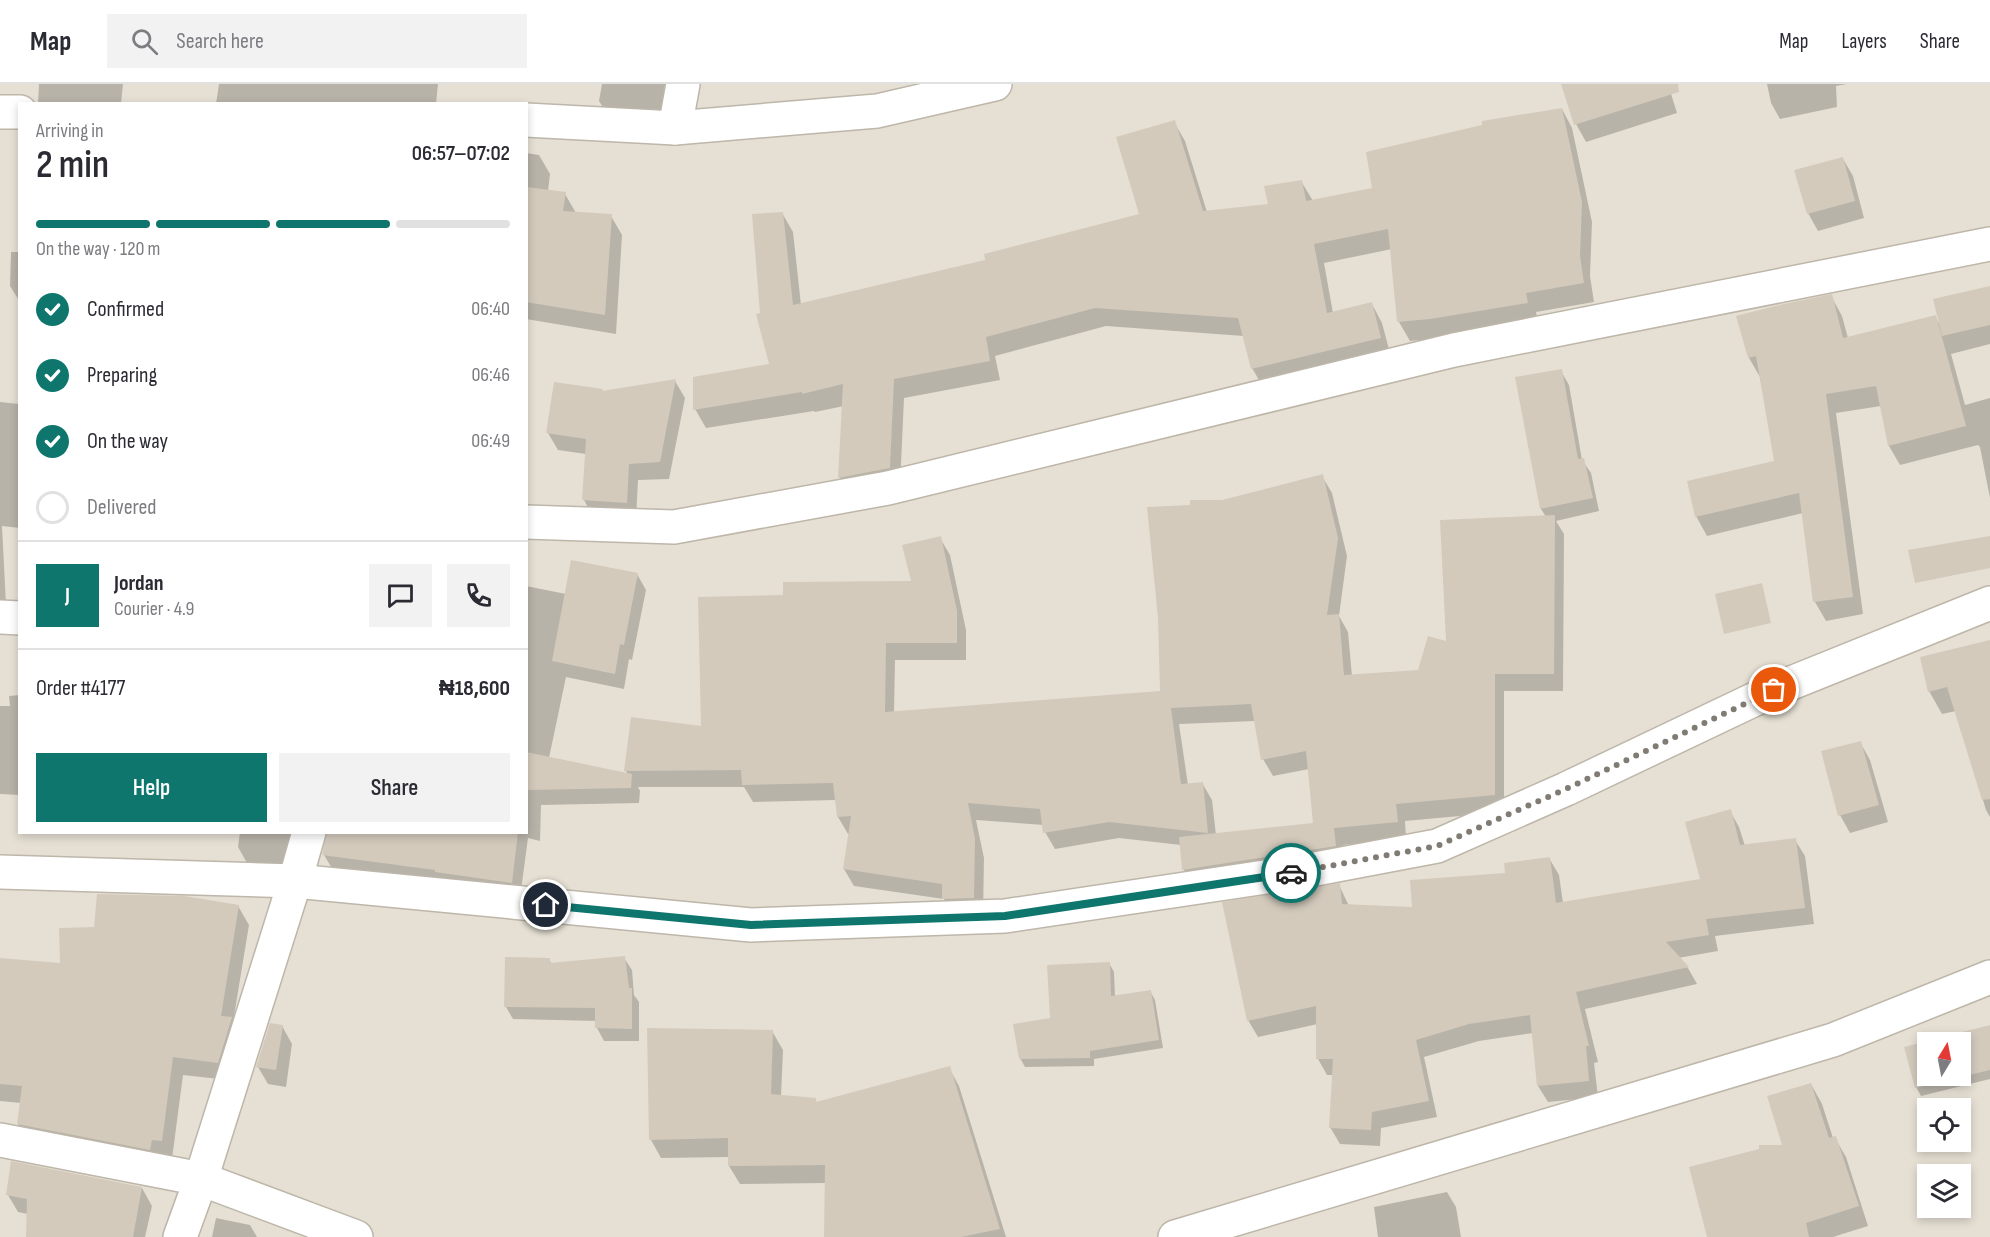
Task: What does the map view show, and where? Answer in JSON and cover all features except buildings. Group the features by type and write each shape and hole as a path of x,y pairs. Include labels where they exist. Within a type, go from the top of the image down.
{"street":[{"path":"675,128 683,84"},
{"path":"528,120 675,128 877,111 995,84"},
{"path":"0,112 18,112"},
{"path":"528,522 674,527 888,488 1454,350 1990,244"},
{"path":"0,872 295,881 751,925 1005,916 1305,871 1437,846 1566,789 1774,690 1990,603"},
{"path":"0,617 18,618"},
{"path":"180,1237 201,1179 308,834"},
{"path":"1175,1237 1833,1041 1990,977"},
{"path":"0,1140 201,1179 356,1237"}],"shaded area":[{"path":"0,84 1990,84 1990,1237 0,1237"}],"way so far":[{"path":"1291,873 1437,846 1566,789 1774,690"}],"route":[{"path":"546,905 751,925 1005,916 1291,873"}]}
